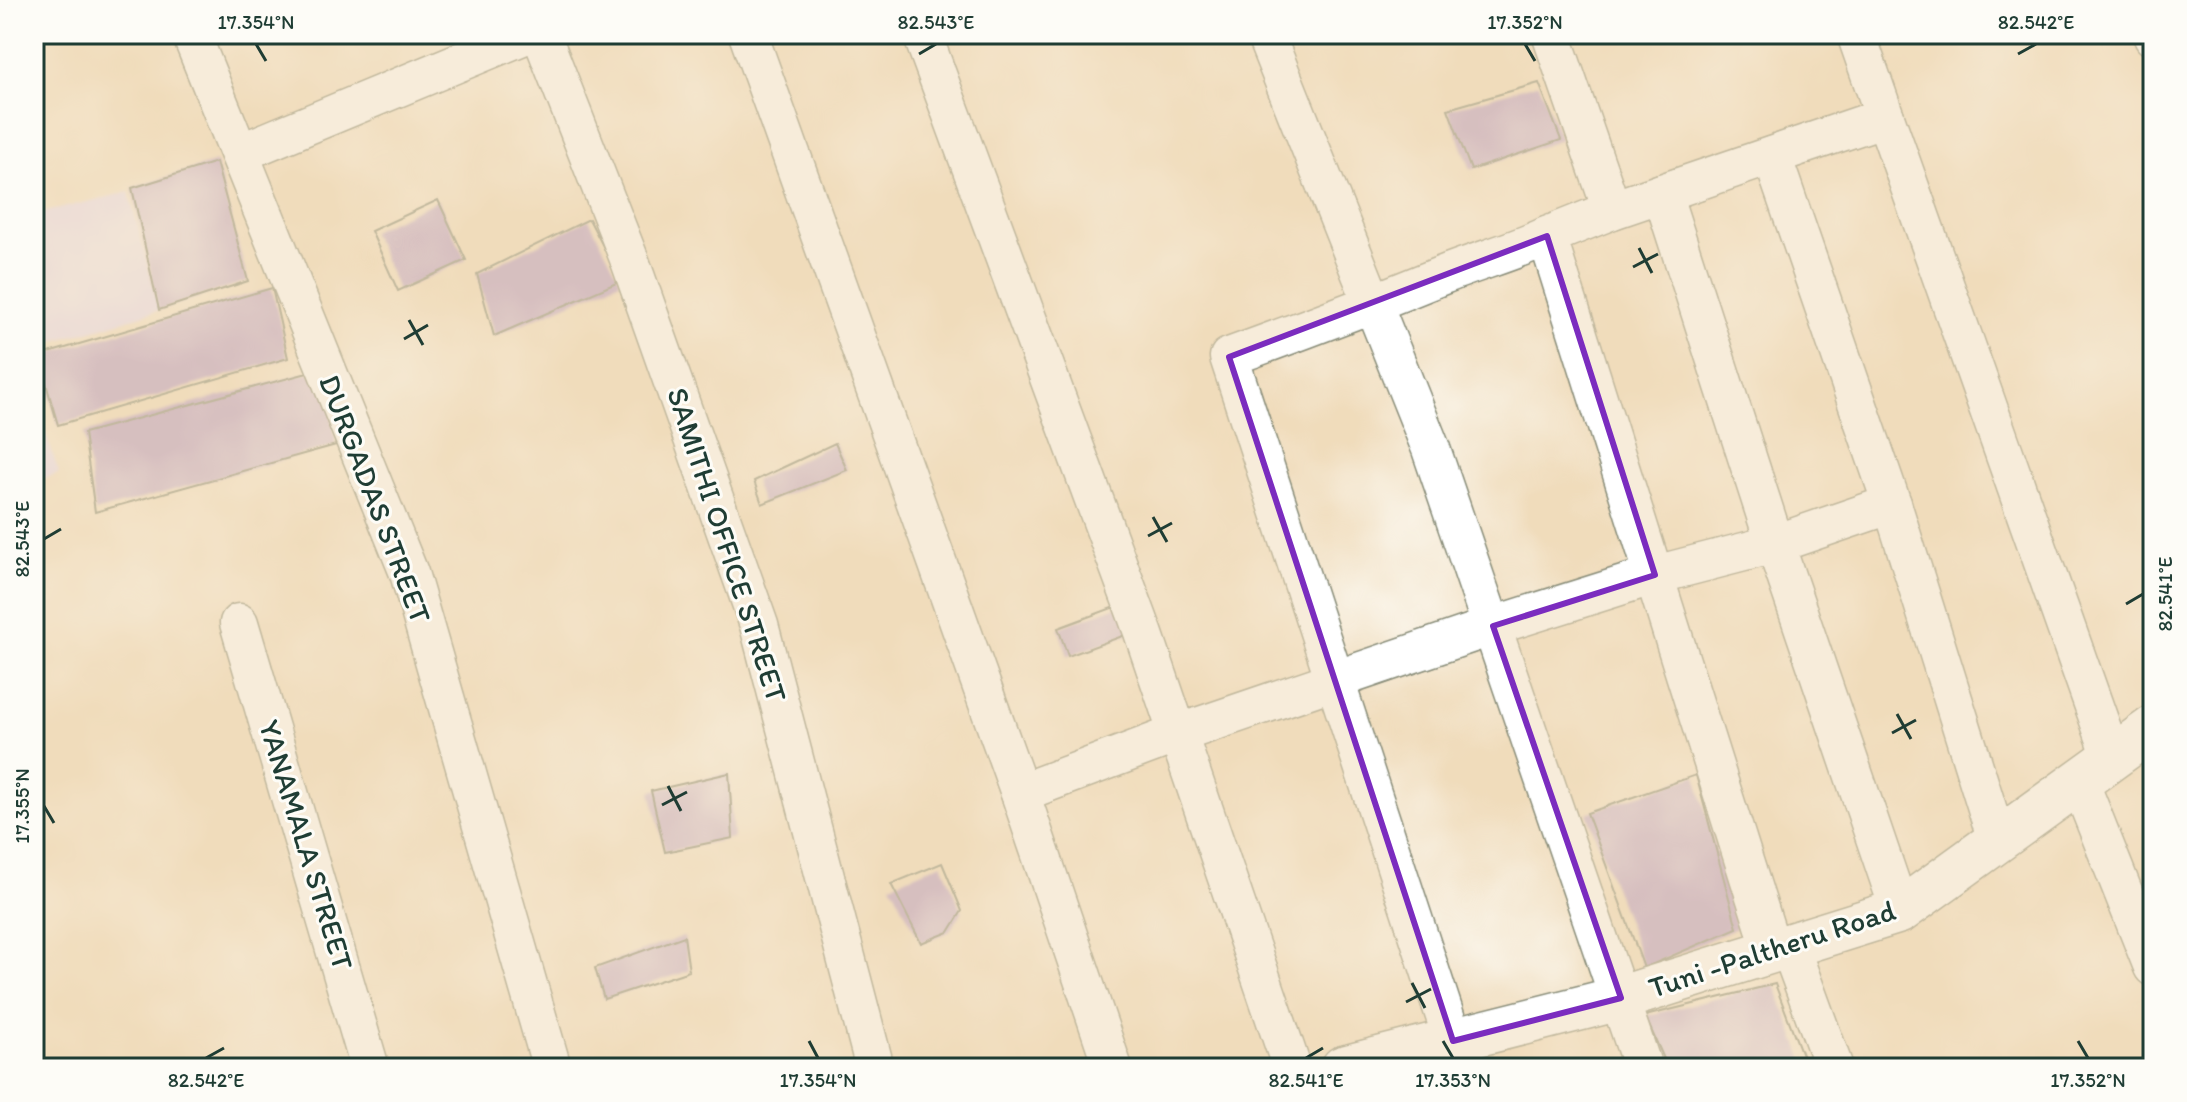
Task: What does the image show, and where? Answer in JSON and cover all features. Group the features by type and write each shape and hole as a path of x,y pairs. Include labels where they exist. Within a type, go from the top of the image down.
{"street":[{"name":"DURGADAS STREET","path":"191,34 409,573 552,1068"},
{"path":"240,153 527,34"},
{"name":"SAMITHI OFFICE STREET","path":"541,34 630,261 759,625 875,1068"},
{"path":"748,34 1020,793 1113,1068"},
{"path":"922,34 1143,632 1292,1068"},
{"path":"1265,34 1431,449 1643,1068"},
{"path":"1551,34 1612,210"},
{"path":"1856,34 2095,769 2153,967"},
{"path":"1457,1054 1229,357 1374,305 1612,210 1885,117"},
{"path":"1772,156 1892,504 1997,840"},
{"path":"1662,193 1775,544 1900,911"},
{"path":"1547,236 1655,575 1781,947 1834,1068"},
{"path":"1020,793 1177,734 1493,626 1655,575 1775,544 1892,504"},
{"name":"YANAMALA STREET","path":"239,623 370,1068"},
{"name":"Tuni -Paltheru Road","path":"1343,1068 1457,1054 1621,998 1900,911 2153,728"}],"highlighted area":[{"path":"1547,236 1655,575 1493,626 1621,998 1453,1041 1229,357"}],"shaded area":[{"path":"129,192 159,310 34,347 34,215"},
{"path":"34,399 59,473 34,482"}],"building":[{"path":"1539,83 1561,140 1471,170 1448,109"},
{"path":"216,162 248,281 159,310 132,188"},
{"path":"438,200 466,260 398,291 371,231"},
{"path":"589,219 621,281 494,336 477,274"},
{"path":"272,288 288,358 58,425 38,356"},
{"path":"326,368 336,445 95,512 84,433"},
{"path":"835,443 847,470 762,504 754,481"},
{"path":"1120,605 1131,633 1068,656 1058,628"},
{"path":"729,773 733,838 665,852 651,791"},
{"path":"1696,775 1737,928 1644,968 1587,813"},
{"path":"942,863 962,911 949,932 921,943 891,884"},
{"path":"684,936 689,971 604,999 595,968"},
{"path":"1775,984 1807,1068 1668,1068 1645,1016"}]}
